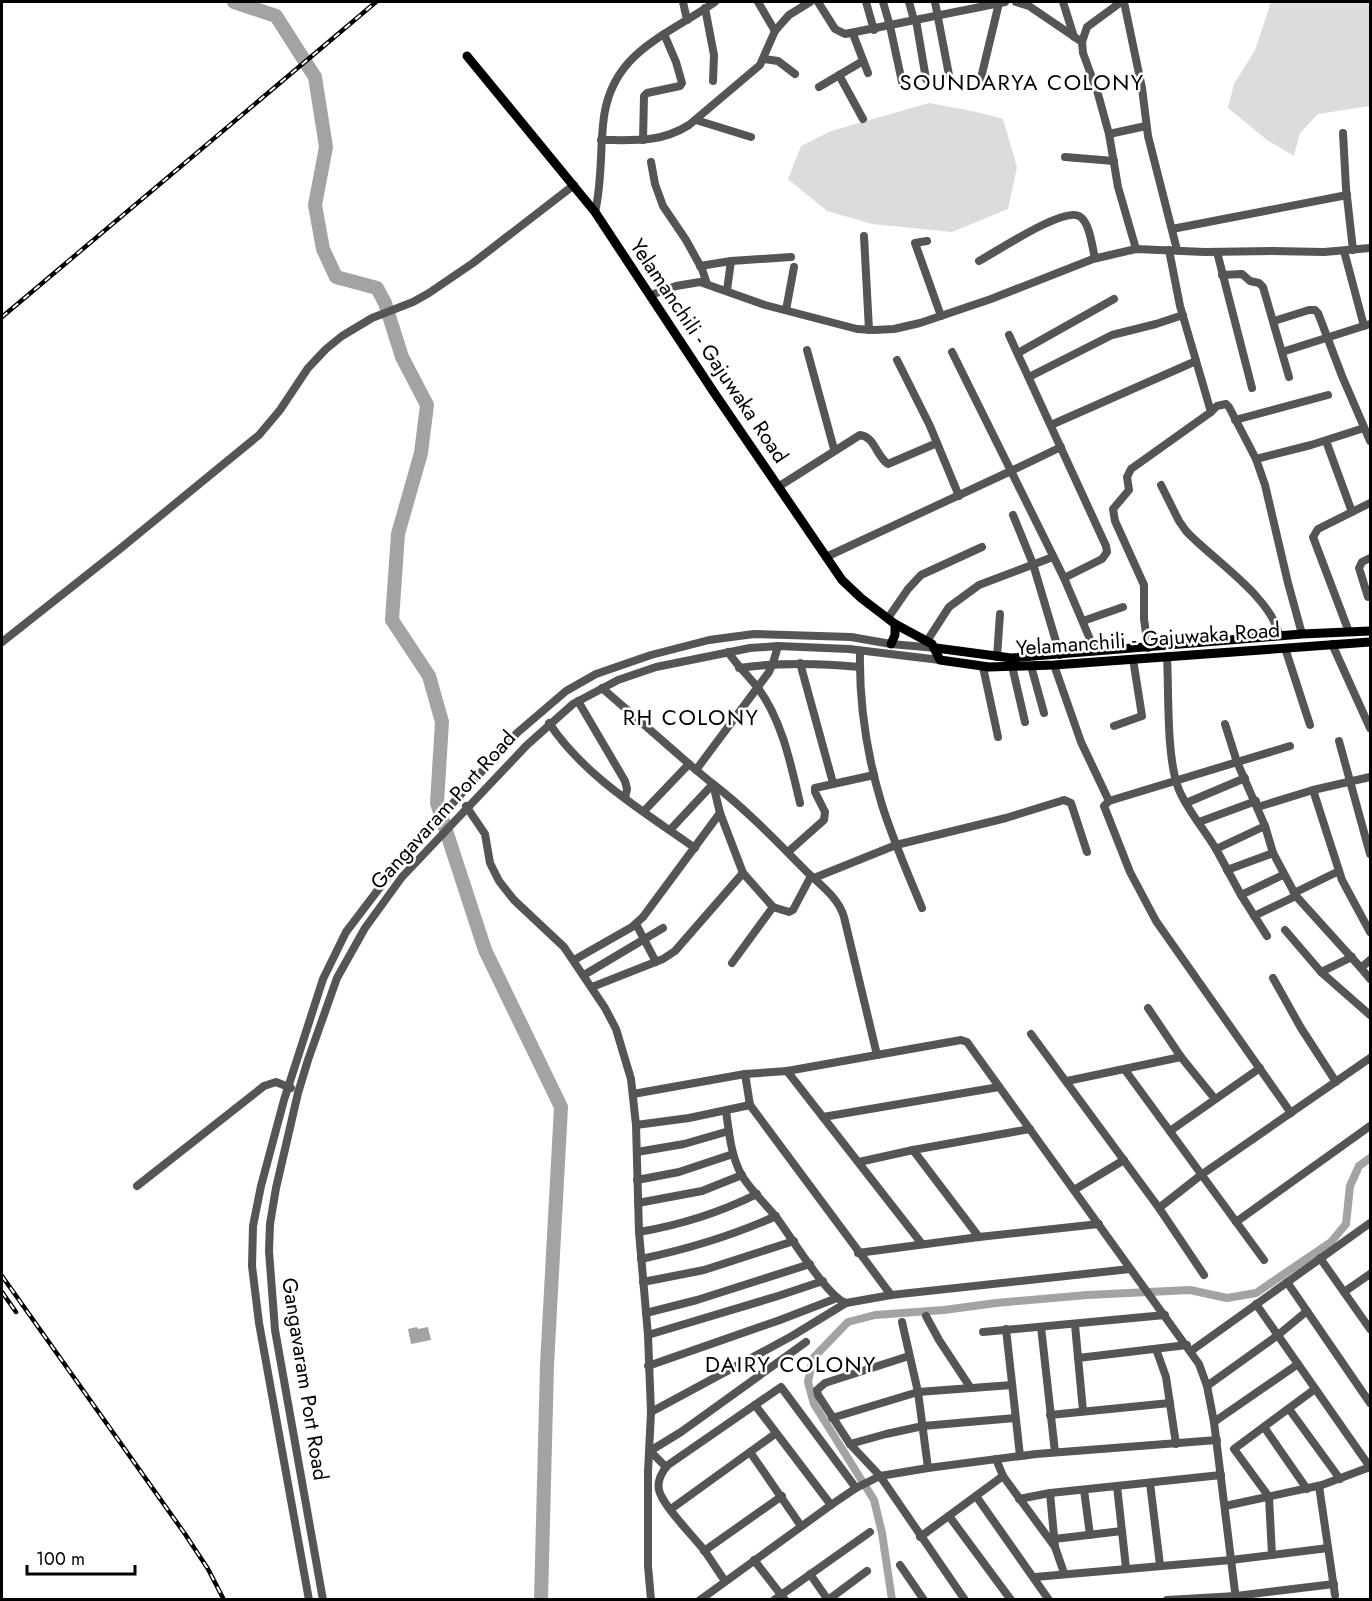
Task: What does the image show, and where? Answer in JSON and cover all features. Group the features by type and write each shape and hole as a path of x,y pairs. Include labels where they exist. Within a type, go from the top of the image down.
{"main road":[{"name":"Yelamanchili - Gajuwaka Road","path":"467,56 595,212 709,386 842,580 891,621 936,648 1011,658 1302,634 1371,631"},
{"path":"891,621 895,635 891,644"},
{"name":"Yelamanchili - Gajuwaka Road","path":"940,660 983,667 1031,666 1371,642"},
{"path":"936,648 940,660"}],"street":[{"path":"683,2 687,20"},
{"path":"595,212 601,180 601,140 608,94 625,65 643,48 715,2"},
{"path":"758,2 775,31"},
{"path":"601,140 643,140 665,137 696,120 748,76 764,59 775,31 789,15 810,2"},
{"path":"818,2 835,29 845,34 874,30 939,15 962,5 1002,2 981,78"},
{"path":"866,2 874,30"},
{"path":"883,2 902,82"},
{"path":"909,2 915,20 926,79"},
{"path":"935,2 949,75"},
{"path":"1018,2 1082,42"},
{"path":"1063,2 1074,37"},
{"path":"1136,249 1123,209 1109,134 1083,53 1082,42 1087,27 1120,3 1139,69 1146,126 1172,229 1183,315 1211,411"},
{"path":"705,8 714,55 713,81"},
{"path":"643,140 644,96 647,93 680,86 682,83 664,34"},
{"path":"853,34 868,73"},
{"path":"764,59 778,61 795,74"},
{"path":"819,87 863,61"},
{"path":"839,75 863,119"},
{"path":"696,120 751,138"},
{"path":"1109,134 1146,126"},
{"path":"1343,133 1353,250"},
{"path":"1065,157 1114,161"},
{"path":"651,162 655,184 663,206 686,240 707,284"},
{"path":"2,642 246,447 272,421 308,368 342,336 372,318 413,302 473,263 574,185"},
{"path":"1172,229 1347,195"},
{"path":"979,261 1054,219 1069,214 1079,216 1084,221 1095,258"},
{"path":"864,236 869,330"},
{"path":"927,241 915,243 941,316"},
{"path":"651,295 689,282 707,284 786,310 857,329 894,329 991,299 1095,258 1136,249 1217,252 1344,251 1371,248"},
{"path":"1282,352 1367,325 1344,251"},
{"path":"1217,252 1252,388"},
{"path":"700,266 791,256"},
{"path":"727,290 731,261"},
{"path":"786,310 794,267"},
{"path":"1222,275 1238,273 1261,285 1274,321 1289,377"},
{"path":"1018,353 1114,299"},
{"path":"1274,321 1309,310 1315,310 1320,316 1327,338 1371,441"},
{"path":"1029,377 1112,335 1183,315"},
{"path":"1009,335 1107,552 1102,559 1064,578"},
{"path":"807,350 834,449"},
{"path":"952,352 1064,578 1095,651"},
{"path":"897,360 937,443 959,496"},
{"path":"1051,425 1197,362"},
{"path":"1235,420 1328,395"},
{"path":"1148,648 1144,619 1144,585 1115,521 1113,509 1130,490 1127,477 1131,469 1217,406 1226,404 1256,459 1265,484 1302,634"},
{"path":"1256,459 1326,441 1364,428"},
{"path":"778,487 855,436 864,435 868,438 888,464 937,443"},
{"path":"1326,441 1352,512"},
{"path":"826,557 1061,447"},
{"path":"1161,485 1186,531 1242,582 1269,611 1275,620 1279,636"},
{"path":"1349,632 1312,537 1317,529 1371,503"},
{"path":"1013,515 1033,564 1060,655"},
{"path":"891,621 908,589 921,575 982,547"},
{"path":"927,641 949,607 979,585 1053,557"},
{"path":"1368,597 1359,568 1362,562 1371,558"},
{"path":"1083,621 1124,608"},
{"path":"997,657 1000,614"},
{"name":"Gangavaram Port Road","path":"309,1599 259,1323 252,1266 254,1226 261,1186 289,1086 323,979 339,945 356,918 393,869 454,801 531,720 577,683 622,664 687,645 732,636 761,634 851,637 891,644 936,648"},
{"path":"1332,644 1371,728"},
{"path":"687,645 691,660"},
{"path":"696,770 758,688 773,663 778,646"},
{"name":"Gangavaram Port Road","path":"323,1599 275,1330 270,1284 270,1224 298,1093 338,978 365,928 406,872 465,808 580,705 602,688 618,680 656,667 728,652 778,646 860,651 940,660"},
{"path":"1285,648 1310,725"},
{"path":"860,651 867,737 874,775 896,845 922,908"},
{"path":"728,652 758,688 774,717 782,737 800,802"},
{"path":"1167,656 1176,780 1186,802 1216,849 1240,895 1267,936"},
{"path":"1114,726 1142,716 1133,659"},
{"path":"740,668 773,663 860,667"},
{"path":"800,663 833,783"},
{"path":"1054,665 1081,742 1109,801"},
{"path":"1012,666 1025,722"},
{"path":"1031,666 1044,713"},
{"path":"983,667 998,737"},
{"path":"602,688 732,799 813,877 842,910 877,1055"},
{"path":"580,705 625,781 627,789 625,798"},
{"path":"1225,724 1237,762 1257,804 1273,853 1283,875 1295,895 1371,979"},
{"path":"554,730 582,764 695,848"},
{"path":"1339,741 1371,854"},
{"path":"1290,746 1109,801 1105,804 1105,809 1130,872 1147,905 1291,1113"},
{"path":"644,811 689,764"},
{"path":"788,852 824,820 825,812 815,790 819,786 874,775"},
{"path":"1199,822 1257,804 1371,777"},
{"path":"1186,802 1245,778"},
{"path":"713,784 720,813 743,873 773,907 789,912 793,910 813,877 896,845 1006,818 1064,800 1071,803 1087,852"},
{"path":"670,830 713,784"},
{"path":"1313,790 1339,871 1352,901 1371,932"},
{"path":"465,808 482,828 490,863 499,881 514,900 564,947 585,975 616,1029 631,1079 636,1125 639,1232 648,1335 651,1412 648,1472 651,1599"},
{"path":"574,960 636,924 720,813"},
{"path":"1216,849 1265,826"},
{"path":"1227,870 1273,853"},
{"path":"1254,916 1339,871"},
{"path":"592,987 656,962 675,951 743,873"},
{"path":"1240,895 1283,875"},
{"path":"732,963 773,907"},
{"path":"636,924 656,962"},
{"path":"585,975 663,928"},
{"path":"1285,930 1321,972 1371,1015"},
{"path":"1321,972 1352,957"},
{"path":"1361,968 1371,960"},
{"path":"1273,978 1301,1028 1336,1082"},
{"path":"1148,1008 1181,1057 1215,1099"},
{"path":"1032,1035 1159,1208 1204,1275"},
{"path":"633,1092 745,1074 787,1071 961,1040 967,1042 1199,1364 1207,1386 1217,1440 1236,1598"},
{"path":"1067,1082 1181,1057"},
{"path":"1159,1208 1201,1175 1371,1058"},
{"path":"1170,1131 1260,1068"},
{"path":"1125,1070 1264,1260"},
{"path":"787,1071 922,1244"},
{"path":"745,1074 750,1105 891,1295"},
{"path":"137,1186 264,1086 276,1082 289,1086 298,1093"},
{"path":"823,1117 999,1088"},
{"path":"636,1125 750,1105"},
{"path":"726,1111 733,1155 742,1175 776,1216 823,1281 837,1298 846,1303"},
{"path":"1236,1222 1371,1126"},
{"path":"859,1162 913,1150 1030,1130"},
{"path":"637,1152 684,1144 729,1131"},
{"path":"913,1150 979,1237"},
{"path":"637,1180 679,1172 733,1155"},
{"path":"1074,1190 1124,1160"},
{"path":"638,1203 702,1191 742,1175"},
{"path":"639,1232 715,1214 757,1194"},
{"path":"641,1259 694,1247 776,1216"},
{"path":"1078,1358 1156,1349 1189,1348 1371,1223"},
{"path":"858,1253 1099,1224"},
{"path":"643,1282 704,1270 794,1241"},
{"path":"1320,1258 1371,1329"},
{"path":"645,1313 698,1300 810,1264"},
{"path":"651,1412 792,1336 846,1303 891,1295 1130,1269"},
{"path":"1344,1292 1371,1274"},
{"path":"648,1335 823,1281"},
{"path":"1287,1282 1371,1403"},
{"path":"648,1366 837,1298"},
{"path":"1225,1506 1319,1486 1370,1467 1256,1304"},
{"path":"1207,1386 1278,1335 1307,1311"},
{"path":"983,1332 1165,1315"},
{"path":"927,1316 970,1387"},
{"path":"902,1322 918,1392 928,1468"},
{"path":"1075,1325 1083,1411"},
{"path":"1041,1327 1054,1452"},
{"path":"1006,1329 1020,1456"},
{"path":"650,1451 681,1432 806,1342"},
{"path":"1156,1349 1166,1377 1176,1444"},
{"path":"909,1356 825,1383 819,1386 818,1395 850,1444 880,1476 963,1599"},
{"path":"1214,1422 1298,1364"},
{"path":"832,1418 918,1392 1012,1385"},
{"path":"725,1581 663,1500 659,1489 663,1470 666,1467 778,1388 784,1388 856,1488"},
{"path":"1219,1456 1234,1449 1315,1389"},
{"path":"1050,1415 1170,1403"},
{"path":"755,1405 831,1505"},
{"path":"1289,1409 1340,1479"},
{"path":"850,1444 923,1426 1015,1418"},
{"path":"1264,1427 1307,1489"},
{"path":"671,1509 776,1434"},
{"path":"700,1599 831,1505 856,1488 880,1476 1054,1452 1217,1440"},
{"path":"1234,1449 1269,1497 1272,1555"},
{"path":"650,1451 666,1467"},
{"path":"750,1452 801,1526"},
{"path":"996,1459 1003,1476 1019,1499 1055,1543"},
{"path":"1019,1499 1050,1493 1221,1475"},
{"path":"920,1537 1003,1476"},
{"path":"1150,1484 1160,1565"},
{"path":"1117,1486 1126,1568"},
{"path":"1319,1486 1335,1595"},
{"path":"1084,1490 1090,1535"},
{"path":"1050,1493 1055,1543 1064,1573"},
{"path":"704,1551 782,1496"},
{"path":"976,1496 1049,1599"},
{"path":"949,1516 1011,1599"},
{"path":"1055,1543 1122,1531"},
{"path":"754,1560 780,1598 870,1532"},
{"path":"1035,1577 1231,1560 1328,1548"},
{"path":"900,1565 924,1599"},
{"path":"810,1574 828,1599 867,1571"},
{"path":"1167,1599 1236,1598 1334,1584"}],"shaded area":[{"path":"1271,2 1370,2 1370,106 1318,114 1300,133 1294,156 1267,140 1228,108 1234,84 1255,50"},
{"path":"929,103 1003,119 1017,167 1008,209 952,232 872,224 827,211 788,179 801,146 831,131"},
{"path":"417,1327 418,1329 428,1327 431,1340 411,1344 408,1329"}],"waterway":[{"path":"234,2 276,16 315,77 326,147 315,205 323,249 336,277 377,288 385,303 402,357 427,405 421,453 398,534 392,620 429,676 442,722 437,803 485,950 561,1107 547,1365 541,1600"},
{"path":"892,1600 882,1533 874,1500 814,1404 808,1382 813,1358 848,1322 875,1315 1087,1295 1190,1290 1227,1298 1256,1293 1331,1242 1346,1224 1350,1186 1359,1166 1370,1158"}],"railway":[{"path":"2,317 376,2"},
{"path":"2,1276 185,1534 208,1569 224,1600"},
{"path":"2,1292 16,1312"}],"district":[{"name":"SOUNDARYA COLONY","path":"1022,82"},
{"name":"RH COLONY","path":"691,717"},
{"name":"DAIRY COLONY","path":"791,1364"}]}
